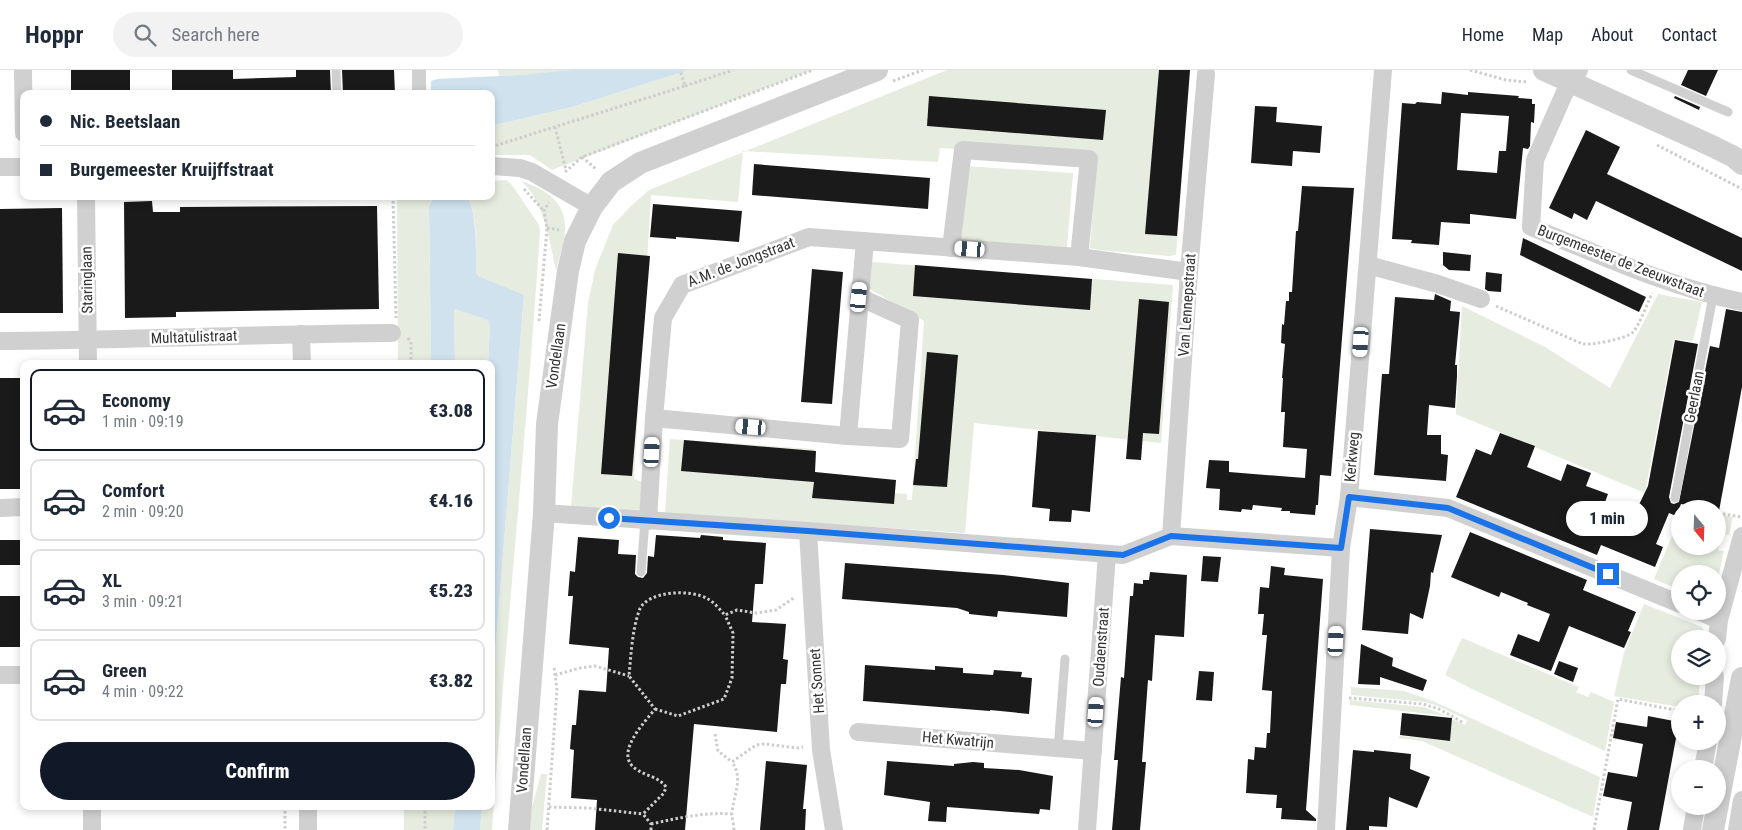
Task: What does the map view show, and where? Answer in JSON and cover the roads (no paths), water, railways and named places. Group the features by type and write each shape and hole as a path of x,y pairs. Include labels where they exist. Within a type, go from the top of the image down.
{"street":[{"path":"23,70 23,90"},
{"path":"419,70 419,90"},
{"name":"Kerkweg","path":"1326,830 1341,548 1349,497 1383,70"},
{"path":"1544,70 1575,76 1739,160"},
{"name":"Van Lennepstraat","path":"1171,536 1189,272 1206,74"},
{"name":"Burgemeester de Zeeuwstraat","path":"1575,76 1535,160 1531,227 1659,278 1713,296 1742,302"},
{"name":"Vondellaan","path":"519,830 544,513 547,424 568,271 575,241 592,207 611,182 640,163 882,77"},
{"path":"951,248 963,150 1089,159 1079,257"},
{"path":"495,166 520,168 532,172 592,207"},
{"path":"0,167 20,167"},
{"name":"Staringlaan","path":"86,200 88,360"},
{"name":"A.M. de Jongstraat","path":"646,521 663,318 682,284 809,237 1079,257 1189,272"},
{"path":"848,436 864,241"},
{"path":"1368,264 1482,299"},
{"path":"654,418 900,439 910,320 859,297"},
{"name":"Multatulistraat","path":"0,341 400,331"},
{"path":"301,334 302,360"},
{"path":"1349,497 1448,508 1671,600"},
{"path":"0,508 20,507"},
{"path":"544,513 1123,555 1171,536 1341,548"},
{"name":"Het Sonnet","path":"808,531 821,741 834,830"},
{"path":"1726,596 1742,536"},
{"name":"Oudaenstraat","path":"1087,830 1107,554"},
{"path":"1718,630 1719,620"},
{"path":"0,675 20,675"},
{"path":"1713,830 1742,678"},
{"name":"Het Kwatrijn","path":"858,732 1093,751"},
{"path":"1736,830 1742,800"},
{"path":"92,810 92,830"},
{"path":"308,810 308,830"},
{"path":"1692,830 1694,815"}],"lane":[{"path":"336,70 336,90"},
{"path":"1631,70 1728,112"},
{"name":"Geerlaan","path":"1675,498 1713,296"},
{"path":"642,572 646,521"},
{"path":"1058,748 1064,659"}],"water":[{"path":"573,70 689,70 572,107 495,125 495,90 431,90 431,81 437,79 521,75"},
{"path":"432,200 469,200 474,219 476,272 478,276 524,295 495,654 495,360 488,360 490,326 488,320 454,309 455,360 431,360 429,206"},
{"path":"455,810 482,810 480,830 453,830"}]}
